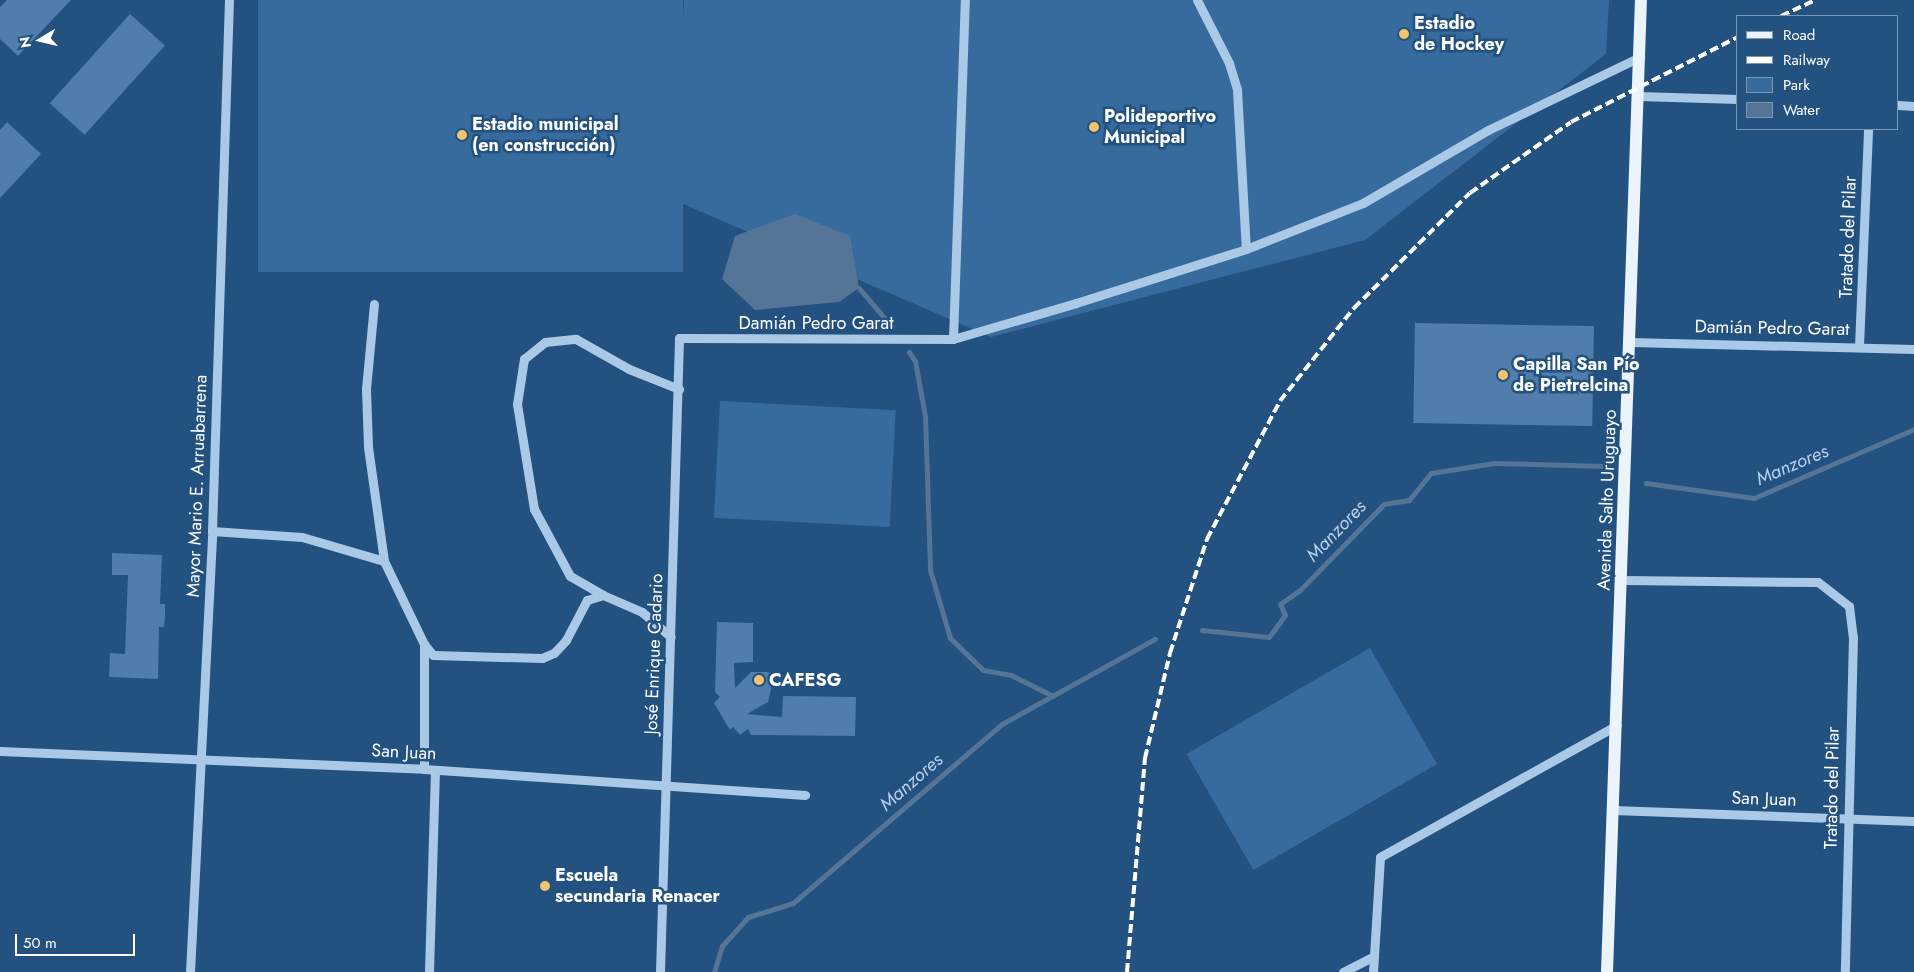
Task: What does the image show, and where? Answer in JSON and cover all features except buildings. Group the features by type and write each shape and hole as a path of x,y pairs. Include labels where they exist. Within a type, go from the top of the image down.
{"main road":[{"name":"Avenida Salto Uruguayo","path":"1607,972 1641,0"}],"street":[{"name":"Mayor Mario E. Arruabarrena","path":"190,972 212,531 229,0"},
{"path":"953,339 965,0"},
{"path":"1197,0 1230,64 1238,90 1246,249"},
{"name":"Damián Pedro Garat","path":"679,338 953,339 1246,249 1363,203 1488,130 1640,57"},
{"path":"1638,96 1736,99"},
{"path":"1899,105 1914,106"},
{"name":"Tratado del Pilar","path":"1860,346 1868,130"},
{"path":"374,304 366,389 368,447 384,561 424,644 433,655 542,658 554,653 566,640 587,600 603,595"},
{"path":"671,638 642,612 603,595 570,576 534,509 517,404 524,359 558,338 576,339 629,369 679,389"},
{"name":"José Enrique Cadario","path":"660,972 679,389 679,338"},
{"name":"Damián Pedro Garat","path":"1630,342 1860,346 1914,349"},
{"path":"212,531 302,536 384,561"},
{"name":"Tratado del Pilar","path":"1622,580 1818,582 1849,606 1853,637 1847,818 1845,972"},
{"path":"424,644 424,769"},
{"path":"1373,972 1380,856 1617,724"},
{"name":"San Juan","path":"0,751 202,758 424,769 805,795"},
{"path":"429,972 435,770"},
{"name":"San Juan","path":"1613,810 1914,821"},
{"path":"1343,972 1374,956"}],"green space":[{"name":"Estadio municipal (en construcción)","path":"258,0 683,0 683,272 258,272"},
{"name":"Polideportivo Municipal","path":"684,0 1609,0 1606,54 1365,240 991,337 674,200"},
{"path":"720,401 896,410 890,527 714,518"},
{"path":"1370,648 1437,764 1253,870 1186,754"}],"water":[{"path":"795,214 850,236 859,288 839,302 755,310 722,279 735,236"}],"waterway":[{"path":"859,288 892,327"},
{"path":"909,352 915,361 925,416 930,570 950,638 983,670 1011,675 1053,696"},
{"name":"Manzores","path":"1646,483 1754,498 1914,429"},
{"name":"Manzores","path":"1202,630 1269,637 1285,615 1280,604 1300,590 1384,504 1409,500 1431,473 1494,463 1605,466"},
{"name":"Manzores","path":"714,972 722,946 748,917 793,903 1002,724 1155,639"}],"railway":[{"path":"1783,15 1815,0"},
{"path":"1127,972 1145,758 1170,653 1207,539 1280,401 1354,308 1470,193 1571,122 1736,38"}],"place":[{"name":"Estadio de Hockey","path":"1404,34"},
{"name":"Polideportivo Municipal","path":"1094,127"},
{"name":"Estadio municipal (en construcción)","path":"462,135"},
{"name":"Capilla San Pío de Pietrelcina","path":"1503,375"},
{"name":"CAFESG","path":"759,680"},
{"name":"Escuela secundaria Renacer","path":"545,886"}]}
